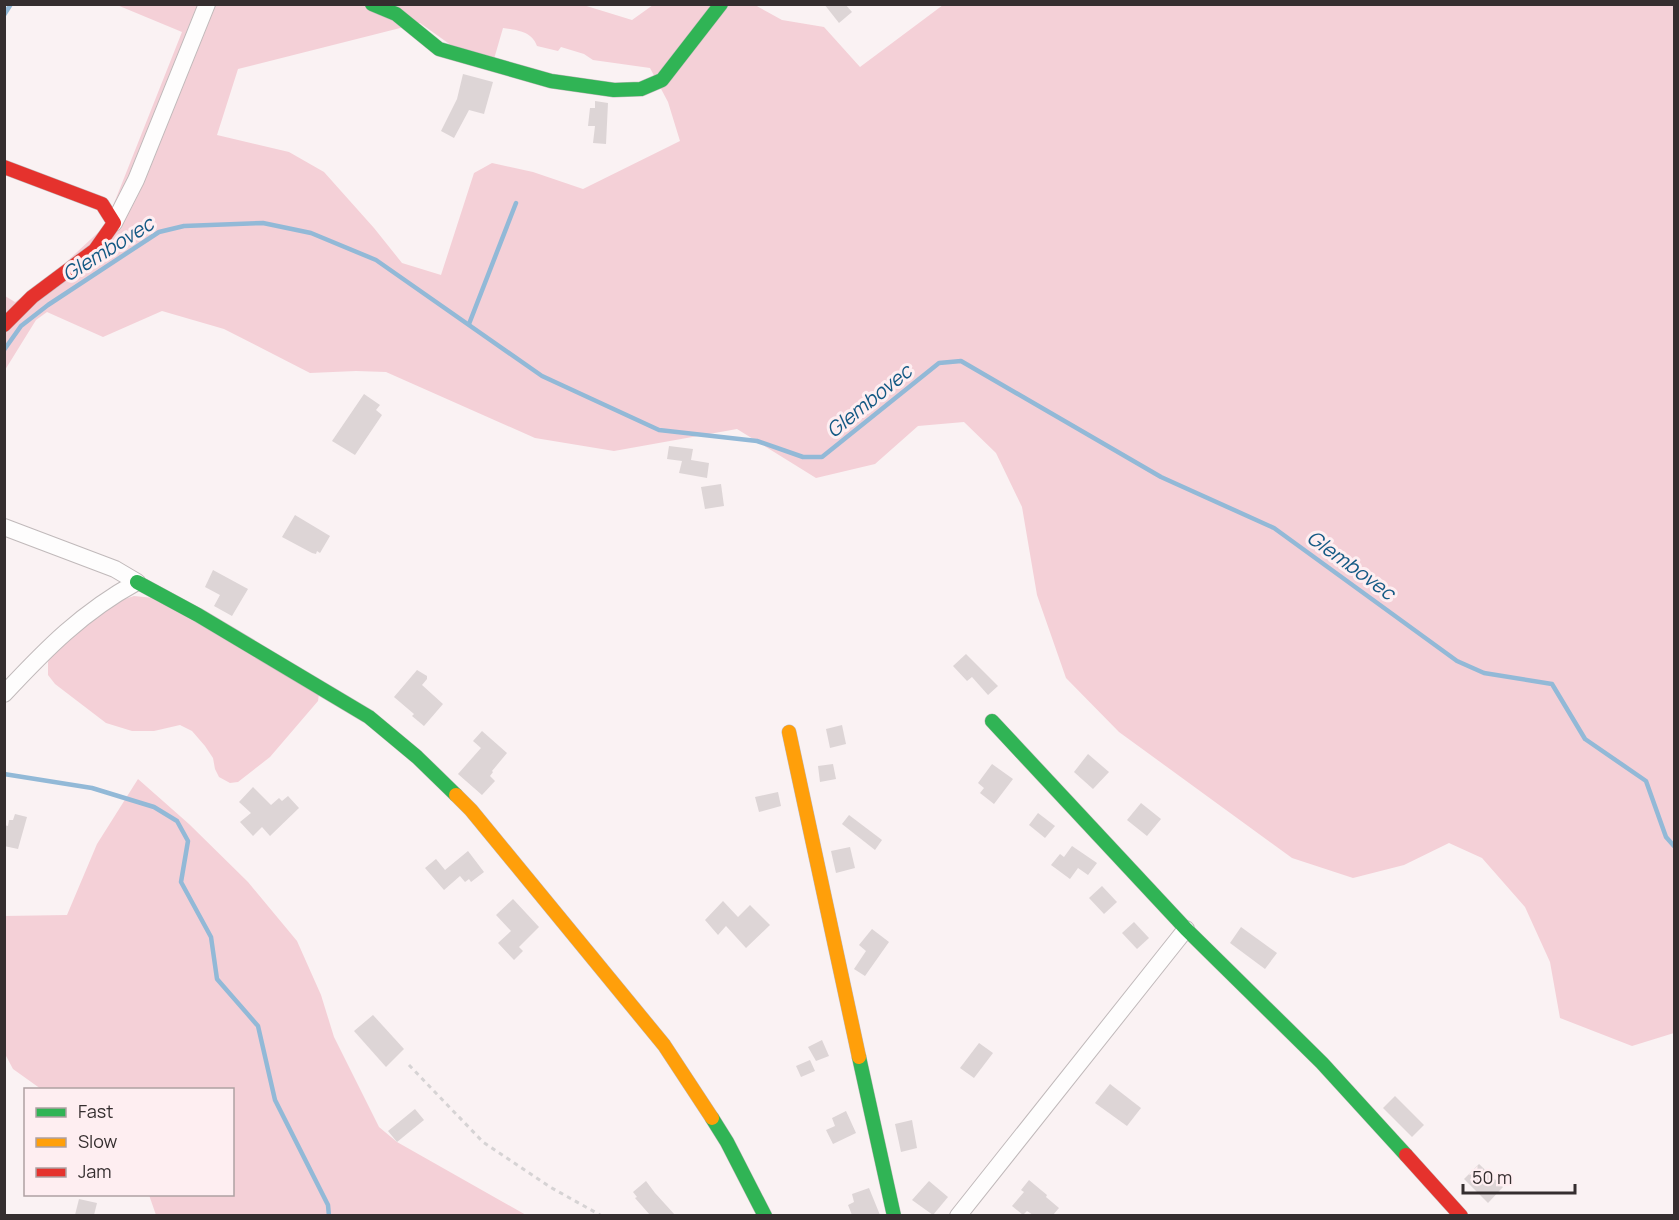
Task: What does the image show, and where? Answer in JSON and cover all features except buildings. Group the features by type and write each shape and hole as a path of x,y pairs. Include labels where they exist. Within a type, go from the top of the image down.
{"street":[{"path":"4,325 32,297 95,250 114,223 136,180 207,4"},
{"path":"372,4 396,14 439,49 550,81 614,90 641,89 662,80 721,4"},
{"path":"4,167 102,204 114,223"},
{"path":"4,527 115,569 198,615 369,717 417,757 471,810 664,1045 727,1142 765,1215"},
{"path":"4,694 68,628 114,594 137,582"},
{"path":"992,721 1186,929 1322,1063 1461,1215"},
{"path":"789,732 894,1215"},
{"path":"958,1215 1186,929"}],"path":[{"path":"410,1065 483,1142 550,1187 602,1215"}],"shaded area":[{"path":"580,4 632,20 653,5 755,5 782,20 824,27 860,67 943,5 1674,5 1674,1033 1632,1046 1560,1018 1550,962 1525,907 1482,858 1449,843 1404,865 1353,878 1292,858 1119,732 1066,678 1037,595 1022,507 996,453 964,422 918,426 875,464 816,478 737,429 614,451 535,438 386,372 310,373 224,329 162,311 103,337 47,312 36,320 5,370 5,296 15,302 47,280 105,226 182,32 117,5","holes":["420,23 455,48 494,59 503,28 527,34 537,46 558,51 561,47 584,54 593,60 650,68 668,102 680,141 583,189 533,172 492,163 474,173 441,275 402,263 324,172 289,152 217,135 238,69"]},
{"path":"134,596 154,598 319,694 318,701 270,757 238,782 230,783 219,777 213,758 192,731 180,725 154,731 132,731 106,723 55,684 48,675 48,662 56,648 119,601"},
{"path":"138,779 189,824 248,882 297,941 321,995 334,1037 379,1127 397,1142 526,1215 156,1215 149,1196 234,1196 234,1088 40,1088 13,1069 5,1054 4,916 67,915 97,844"}],"waterway":[{"path":"4,15 11,4"},
{"path":"469,324 516,203"},
{"name":"Glembovec","path":"4,350 21,326 48,305 159,232 184,226 263,223 311,233 376,260 542,376 659,430 757,441 803,457 822,457 939,363 961,361 1161,477 1274,528 1457,661 1484,673 1552,684 1585,739 1646,781 1666,837 1674,846"},
{"path":"4,774 92,788 154,807 177,821 188,841 181,882 211,937 217,979 258,1026 275,1100 328,1205 329,1216"}],"traffic: fast":[{"path":"372,4 396,14 439,49 551,81 614,90 641,89 662,80 721,4"},
{"path":"137,582 198,615 369,717 417,757 456,795"},
{"path":"992,721 1186,929 1322,1063 1406,1155"},
{"path":"859,1057 894,1216"},
{"path":"712,1118 765,1216"}],"traffic: slow":[{"path":"789,732 859,1057"},
{"path":"456,795 471,810 664,1045 712,1118"}],"traffic: jam":[{"path":"4,167 102,204 114,223 95,250 32,297 4,325"},
{"path":"1406,1155 1461,1216"}]}
